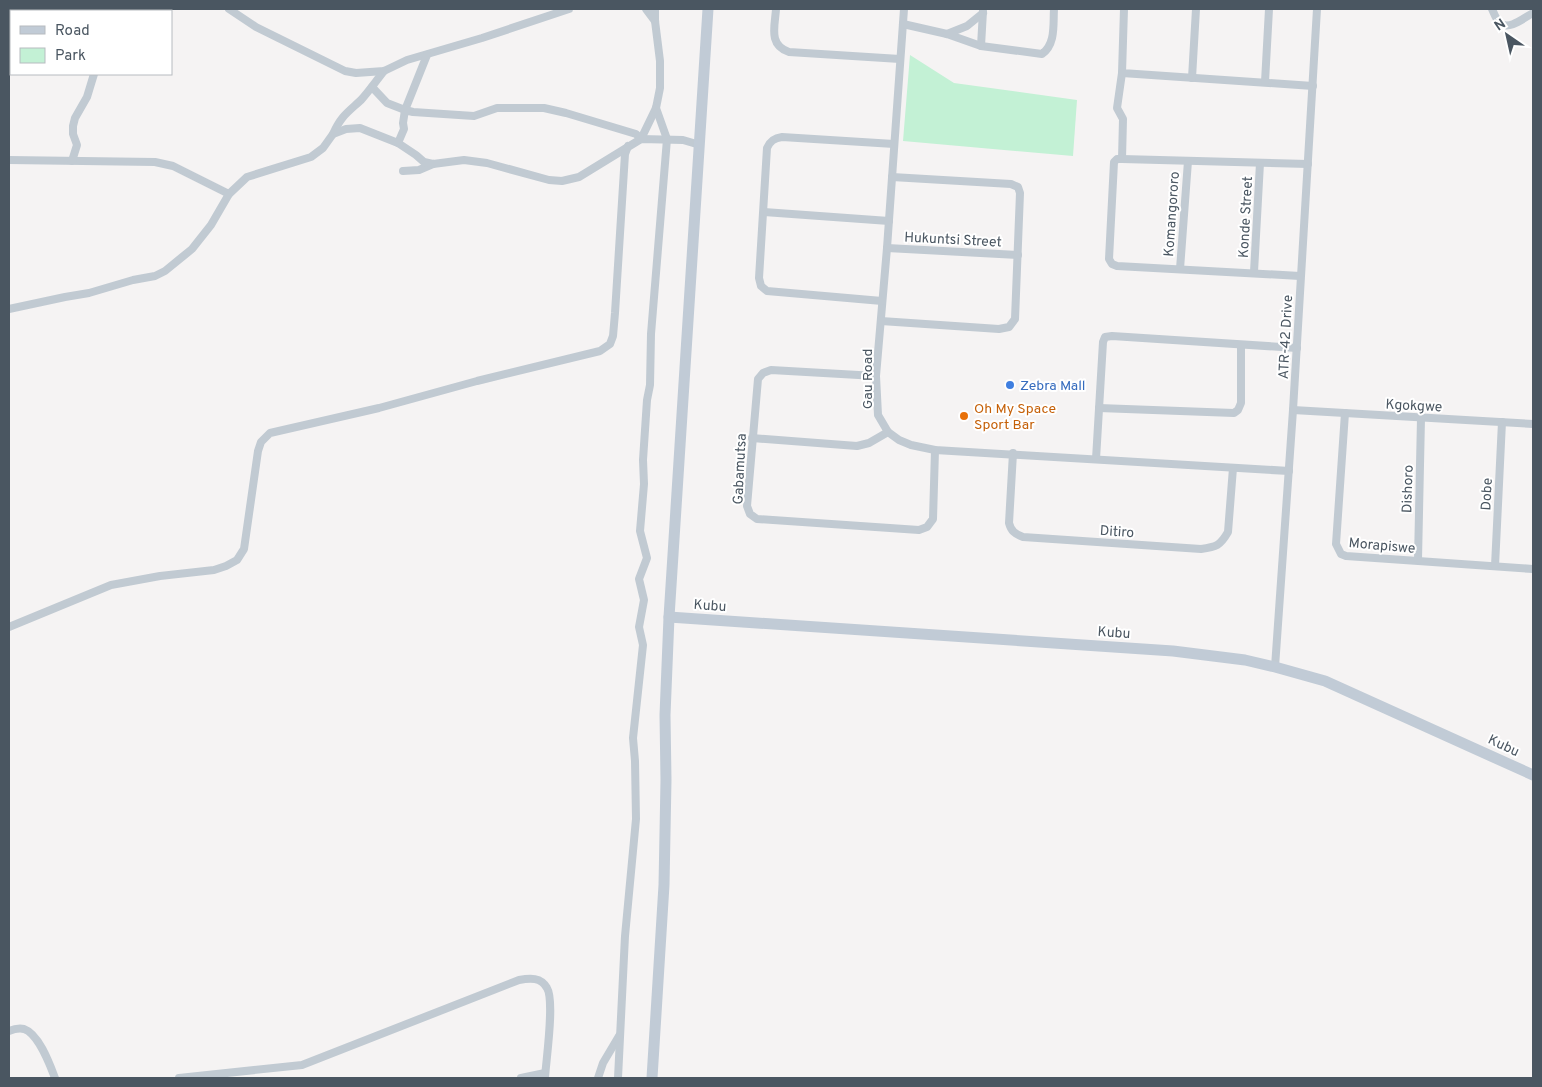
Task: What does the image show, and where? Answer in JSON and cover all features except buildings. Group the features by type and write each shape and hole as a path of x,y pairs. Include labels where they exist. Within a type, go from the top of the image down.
{"main road":[{"path":"652,1078 664,885 665,715 669,617 708,9"},
{"name":"Kubu","path":"669,617 1172,651 1236,658 1275,666 1325,681 1533,775"},
{"path":"668,642 672,633 678,627 695,619"},
{"path":"653,1053 660,1078"}],"street":[{"path":"229,9 256,27 345,71 356,73 384,71 407,60 428,55 567,9"},
{"path":"646,9 655,21"},
{"path":"641,139 656,108 660,88 660,61 655,9"},
{"path":"776,9 774,38 776,43 784,50 789,52 900,59"},
{"name":"Gau Road","path":"888,432 878,414 876,376 904,9"},
{"path":"903,24 947,34 981,46 1042,54 1048,50 1051,44 1054,9"},
{"path":"1122,159 1123,119 1116,108 1122,72 1124,9"},
{"path":"1192,78 1196,9"},
{"path":"1265,82 1269,9"},
{"name":"ATR-42 Drive","path":"1275,666 1297,348 1317,9"},
{"path":"1492,9 1500,23 1506,26 1533,13"},
{"path":"947,34 967,26 983,11"},
{"path":"981,46 983,11"},
{"path":"398,143 404,129 405,110 428,55"},
{"path":"9,309 90,293 165,272 192,249 211,225 229,194 247,177 311,157 322,148 346,112 360,100 384,71"},
{"path":"1122,72 1313,86"},
{"path":"72,161 77,145 73,126 75,118 91,90 94,75"},
{"path":"372,87 386,104 420,113 474,116 496,108 544,108 629,131 641,139"},
{"path":"618,1078 625,936 636,819 633,738 643,645 639,620 644,600 639,579 647,558 640,531 644,484 643,460 667,139 656,108"},
{"path":"333,134 346,129 360,128 398,143 424,162 433,164"},
{"path":"882,301 767,291 762,286 759,278 767,148 773,139 782,136 894,144"},
{"path":"403,171 419,170 433,164 464,160 487,162 549,180 562,181 579,177 641,139 683,140 700,145"},
{"path":"9,627 111,585 160,576 214,570 237,560 244,549 258,451 261,442 270,434 600,351 610,344 613,336 615,313 625,154 628,146"},
{"path":"1300,276 1117,266 1112,264 1109,259 1114,162 1117,159 1122,159 1308,164"},
{"path":"9,160 148,162 173,166 229,194"},
{"name":"Komangororo","path":"1180,269 1188,161"},
{"name":"Konde Street","path":"1254,272 1260,163"},
{"path":"881,321 999,329 1009,327 1015,319 1020,192 1018,187 1011,184 892,177"},
{"path":"764,212 889,221"},
{"name":"Hukuntsi Street","path":"887,248 1018,255"},
{"path":"1096,459 1103,342 1105,337 1297,348"},
{"path":"1099,408 1234,413 1238,410 1241,403 1241,345"},
{"name":"Gabamutsa","path":"876,376 771,370 763,373 758,379 752,438 747,506 750,514 757,519 919,530 927,527 933,519 936,450"},
{"name":"Kgokgwe","path":"1293,410 1533,424"},
{"name":"Morapiswe","path":"1345,413 1336,547 1341,554 1346,556 1533,569"},
{"name":"Dishoro","path":"1418,560 1421,418"},
{"name":"Dobe","path":"1495,566 1502,422"},
{"path":"752,438 857,446 869,443 888,432 899,440 911,445 936,450 1012,453 1289,471"},
{"name":"Ditiro","path":"1012,453 1010,523 1014,532 1023,537 1201,549 1218,546 1228,532 1232,468"},
{"path":"179,1078 246,1075 302,1065 519,980 533,978 547,987 551,1001 545,1076 520,1078"},
{"path":"9,1031 22,1028 29,1032 45,1054 56,1078"},
{"path":"598,1078 602,1063 620,1034"},
{"path":"602,1063 619,1065"}],"green space":[{"path":"910,55 954,83 1077,100 1073,156 903,141"}],"place":[{"name":"Zebra Mall","path":"1010,385"},
{"name":"Oh My Space Sport Bar","path":"964,416"}]}
